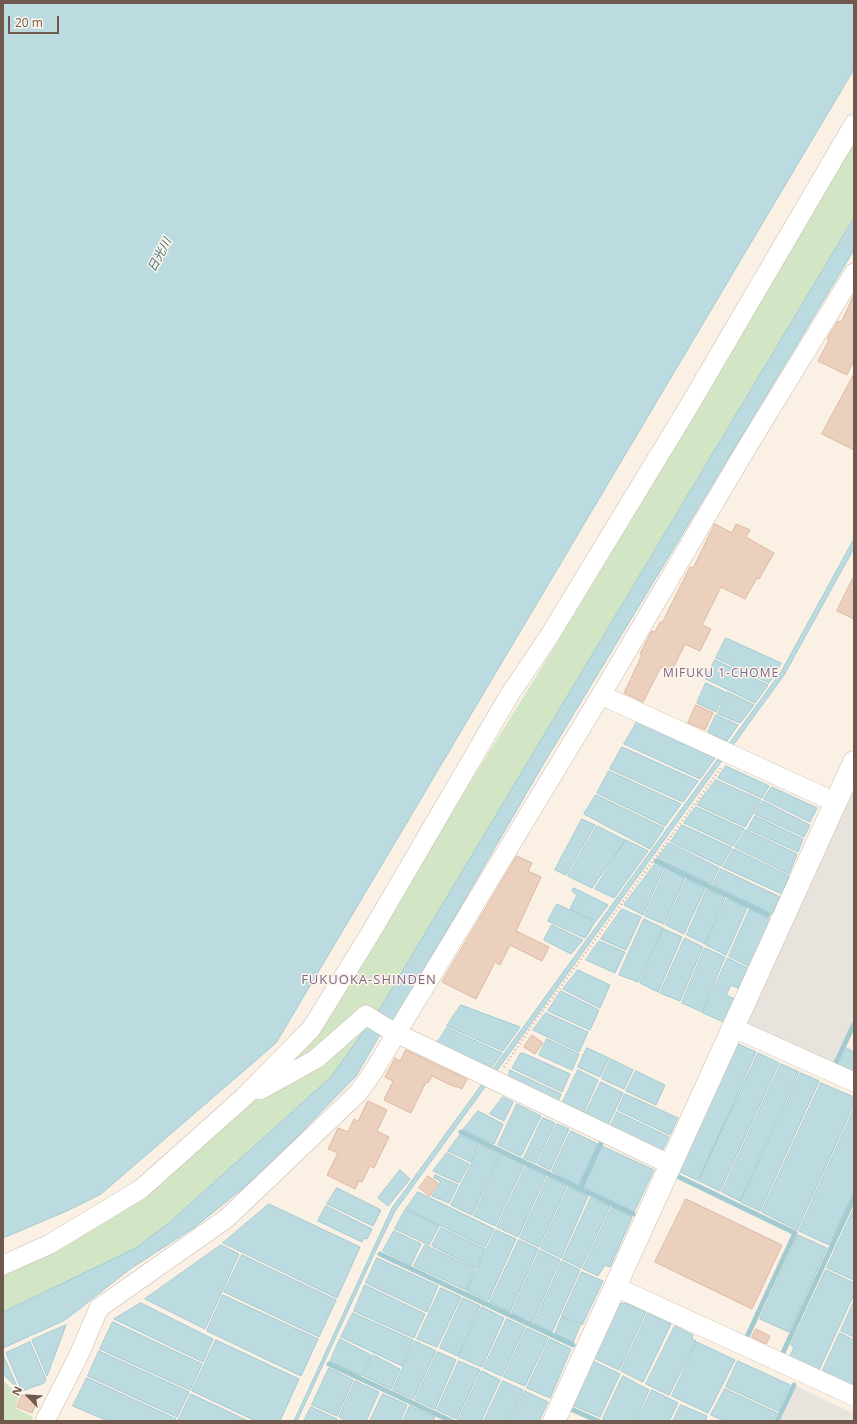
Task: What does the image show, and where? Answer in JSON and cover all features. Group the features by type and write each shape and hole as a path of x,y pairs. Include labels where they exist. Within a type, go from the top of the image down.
{"street":[{"path":"3,1265 50,1244 141,1189 244,1097 311,1029 398,887 510,694 548,638 689,406 854,124"},
{"path":"45,1421 78,1357 99,1308 227,1218 358,1093 373,1072 393,1031 600,694 746,449 854,273"},
{"path":"600,694 836,802"},
{"path":"554,1421 836,802 852,772"},
{"path":"244,1097 267,1087 316,1059 366,1015 393,1031 671,1165"},
{"path":"734,1028 854,1082"},
{"path":"616,1287 854,1396"}],"path":[{"path":"491,1079 528,1031 727,753"}],"shaded area":[{"path":"854,790 854,1021 832,1068 744,1028 849,792"},
{"path":"796,1386 854,1414 854,1421 780,1421"}],"green space":[{"path":"854,137 854,218 375,1017 269,1083 458,802 557,643 696,411"},
{"path":"371,1022 331,1077 170,1222 136,1248 3,1312 3,1273 53,1249 252,1098"},
{"path":"3,1381 20,1395 15,1408 33,1417 31,1421 3,1421"}],"water":[{"name":"日光川","path":"3,3 854,3 854,69 276,1043 101,1194 69,1210 3,1238"},
{"path":"854,218 854,250 544,763 394,1021 389,1019 356,1076 291,1143 248,1184 195,1227 130,1269 63,1321 3,1348 3,1312 136,1248 170,1222 331,1077 381,1007"},
{"path":"854,539 854,548 784,675 395,1211 297,1421 294,1421 392,1208 781,672"},
{"path":"726,638 781,663 769,683 716,658"},
{"path":"715,660 768,685 755,703 706,679"},
{"path":"706,683 725,692 716,712 697,703"},
{"path":"727,692 754,705 740,723 718,714"},
{"path":"716,715 738,725 727,741 708,732"},
{"path":"637,722 715,758 700,779 624,744"},
{"path":"622,747 698,781 683,802 610,769"},
{"path":"726,766 769,786 762,798 718,778"},
{"path":"609,771 681,804 665,826 597,793"},
{"path":"716,780 761,800 745,827 697,805"},
{"path":"772,787 817,808 810,822 764,799"},
{"path":"596,795 664,828 650,849 584,814"},
{"path":"763,801 810,825 804,837 755,814"},
{"path":"696,807 744,829 733,846 684,823"},
{"path":"755,816 803,839 798,852 748,829"},
{"path":"582,819 595,825 566,875 555,870"},
{"path":"682,825 732,848 721,866 671,842"},
{"path":"597,826 625,840 592,888 568,876"},
{"path":"746,830 797,854 789,874 735,847"},
{"path":"626,840 648,851 614,898 595,889"},
{"path":"669,843 719,868 711,884 657,859"},
{"path":"734,849 789,876 782,894 723,867"},
{"path":"656,863 664,867 643,915 624,905"},
{"path":"666,868 685,878 664,924 645,916"},
{"path":"721,869 780,897 772,914 713,885"},
{"path":"687,879 705,888 684,934 666,925"},
{"path":"574,888 608,905 596,921 570,909 577,895 572,891"},
{"path":"707,889 725,898 705,944 687,935"},
{"path":"727,899 747,908 726,955 706,945"},
{"path":"557,904 595,922 585,938 548,921"},
{"path":"622,909 641,917 626,950 601,939"},
{"path":"750,909 772,920 750,967 729,956"},
{"path":"644,919 663,928 638,982 619,975"},
{"path":"552,925 583,940 571,954 544,940"},
{"path":"664,929 682,937 658,992 640,983"},
{"path":"685,938 703,947 680,1001 660,993"},
{"path":"599,941 625,952 615,973 586,960"},
{"path":"705,948 725,957 702,1012 682,1003"},
{"path":"728,958 749,969 740,989 731,985 726,995 735,999 724,1022 703,1013"},
{"path":"578,970 610,985 600,1008 563,989"},
{"path":"561,991 599,1010 590,1030 548,1011"},
{"path":"461,1005 520,1027 503,1051 447,1026"},
{"path":"546,1013 588,1032 579,1052 533,1030"},
{"path":"447,1028 502,1053 490,1069 437,1043"},
{"path":"547,1039 579,1054 572,1070 539,1055"},
{"path":"738,1044 756,1052 699,1179 758,1053 779,1063 720,1191 680,1172"},
{"path":"587,1048 609,1058 600,1077 578,1067"},
{"path":"847,1048 854,1052 854,1076 837,1069"},
{"path":"523,1053 570,1074 562,1092 512,1068 520,1054"},
{"path":"611,1059 633,1070 624,1089 602,1079"},
{"path":"781,1064 799,1072 740,1201 722,1192"},
{"path":"510,1070 561,1094 558,1102 509,1078"},
{"path":"578,1070 598,1080 583,1114 562,1104"},
{"path":"636,1071 665,1085 656,1105 626,1091"},
{"path":"801,1073 819,1081 760,1211 741,1202"},
{"path":"601,1082 623,1093 607,1127 585,1115"},
{"path":"821,1083 854,1097 854,1104 797,1230 762,1212"},
{"path":"625,1094 678,1118 670,1135 618,1110"},
{"path":"503,1097 513,1102 504,1121 490,1114"},
{"path":"517,1104 541,1116 521,1156 498,1145"},
{"path":"854,1109 854,1191 829,1245 799,1231"},
{"path":"478,1111 503,1124 494,1144 463,1130"},
{"path":"617,1112 669,1137 662,1151 610,1128"},
{"path":"543,1118 555,1123 536,1163 524,1158"},
{"path":"557,1124 569,1129 550,1170 538,1164"},
{"path":"571,1131 598,1144 578,1186 552,1171"},
{"path":"460,1135 479,1144 471,1162 448,1151"},
{"path":"481,1145 500,1154 472,1215 451,1205"},
{"path":"602,1146 654,1170 634,1212 584,1187"},
{"path":"447,1153 469,1164 459,1183 433,1171"},
{"path":"502,1154 524,1165 495,1226 474,1216"},
{"path":"526,1166 546,1176 518,1237 497,1227"},
{"path":"400,1170 410,1179 388,1206 378,1198"},
{"path":"435,1175 458,1185 449,1203 432,1196 441,1181 434,1178"},
{"path":"548,1177 567,1186 539,1247 520,1238"},
{"path":"569,1187 588,1196 561,1258 541,1248"},
{"path":"337,1188 381,1210 373,1226 327,1204"},
{"path":"418,1192 494,1229 485,1247 406,1209"},
{"path":"591,1198 610,1206 581,1268 563,1259"},
{"path":"269,1204 360,1247 337,1298 223,1243"},
{"path":"326,1206 372,1229 367,1239 364,1238 362,1242 318,1221"},
{"path":"612,1207 632,1217 610,1267 605,1265 598,1276 583,1269"},
{"path":"854,1208 854,1280 827,1268"},
{"path":"405,1210 439,1226 429,1245 395,1229"},
{"path":"441,1228 485,1249 476,1268 432,1246"},
{"path":"496,1230 516,1239 488,1301 467,1291"},
{"path":"394,1231 421,1244 411,1265 383,1251"},
{"path":"798,1235 827,1248 789,1332 760,1319"},
{"path":"519,1240 538,1249 510,1312 490,1302"},
{"path":"221,1245 239,1254 205,1329 145,1299"},
{"path":"425,1245 475,1269 466,1290 414,1266"},
{"path":"540,1250 560,1260 532,1323 512,1313"},
{"path":"242,1255 336,1300 319,1337 224,1292"},
{"path":"377,1258 438,1286 427,1312 366,1283"},
{"path":"562,1261 580,1270 552,1332 534,1324"},
{"path":"826,1270 854,1283 854,1294 818,1372 789,1359 794,1347 791,1345"},
{"path":"582,1272 603,1281 582,1325 562,1316"},
{"path":"365,1285 425,1314 414,1338 354,1311"},
{"path":"441,1288 461,1297 437,1347 417,1339"},
{"path":"223,1295 318,1339 301,1376 207,1331"},
{"path":"463,1298 480,1306 458,1356 440,1348"},
{"path":"854,1301 854,1337 841,1331"},
{"path":"141,1303 213,1339 203,1362 114,1319"},
{"path":"625,1303 646,1312 619,1370 594,1358 619,1304"},
{"path":"482,1307 504,1318 482,1367 459,1357"},
{"path":"353,1313 413,1340 402,1366 341,1337"},
{"path":"648,1313 671,1324 643,1382 621,1371"},
{"path":"562,1317 580,1326 573,1342 555,1334"},
{"path":"507,1319 525,1327 502,1376 484,1368"},
{"path":"113,1322 202,1364 190,1390 100,1349"},
{"path":"66,1325 47,1376 32,1340"},
{"path":"675,1326 693,1335 692,1339 696,1341 669,1395 646,1384"},
{"path":"527,1328 548,1338 525,1386 504,1377"},
{"path":"840,1333 854,1340 854,1390 830,1379 830,1374 823,1370"},
{"path":"340,1339 371,1355 362,1376 330,1362"},
{"path":"550,1339 571,1349 550,1398 527,1388"},
{"path":"216,1340 299,1379 280,1421 256,1421 192,1391"},
{"path":"415,1341 436,1351 413,1399 393,1390"},
{"path":"30,1342 46,1379 44,1383 22,1391 6,1353"},
{"path":"697,1342 735,1360 708,1413 672,1396"},
{"path":"99,1351 189,1392 177,1417 88,1376"},
{"path":"438,1352 456,1360 435,1409 415,1400"},
{"path":"3,1355 18,1389 3,1374"},
{"path":"373,1355 400,1369 391,1389 364,1376"},
{"path":"459,1361 480,1370 457,1419 437,1410"},
{"path":"593,1361 620,1374 600,1417 572,1405"},
{"path":"738,1361 790,1385 778,1411 726,1387"},
{"path":"329,1368 353,1380 337,1416 312,1405"},
{"path":"482,1371 500,1380 481,1421 461,1421 459,1420"},
{"path":"623,1376 649,1390 635,1421 607,1421 603,1419"},
{"path":"87,1378 176,1419 175,1421 108,1421 73,1406"},
{"path":"355,1381 379,1392 366,1421 347,1421 339,1417"},
{"path":"503,1381 523,1390 509,1421 484,1421"},
{"path":"725,1389 777,1413 773,1421 724,1421 711,1415"},
{"path":"652,1390 678,1403 669,1421 637,1421"},
{"path":"525,1391 548,1402 539,1421 511,1421"},
{"path":"191,1394 248,1421 178,1421"},
{"path":"383,1394 407,1405 400,1421 370,1421"},
{"path":"681,1405 707,1416 705,1421 673,1421"},
{"path":"410,1406 435,1417 433,1421 403,1421"},
{"path":"311,1407 337,1419 336,1421 304,1421"}],"building":[{"path":"854,295 854,360 847,375 818,361 829,340 827,339 838,321 841,322"},
{"path":"854,374 854,450 822,434"},
{"path":"715,524 732,533 736,524 750,530 746,537 774,553 745,599 721,587 702,625 711,629 700,651 685,644 671,672 661,667 643,702 624,693 651,632 655,632 660,622 662,623 690,567 693,568"},
{"path":"854,576 854,619 837,611"},
{"path":"696,705 713,713 705,730 688,723"},
{"path":"517,856 532,863 528,871 541,877 516,931 549,947 542,961 510,945 500,965 495,962 476,999 442,982"},
{"path":"532,1035 543,1043 535,1054 524,1047"},
{"path":"406,1050 467,1079 462,1089 432,1076 428,1083 426,1082 411,1113 384,1100 393,1081 385,1077 395,1058 400,1061"},
{"path":"368,1101 387,1110 377,1131 389,1137 374,1168 370,1166 362,1182 359,1181 355,1189 327,1175 338,1153 328,1149 338,1128 348,1132 354,1119 358,1121"},
{"path":"428,1176 438,1183 430,1196 419,1188"},
{"path":"686,1199 782,1245 752,1309 655,1262"},
{"path":"756,1329 770,1336 766,1344 752,1337"},
{"path":"22,1395 37,1401 32,1413 17,1407"}],"waterway":[{"path":"656,861 768,915"},
{"path":"834,1067 854,1024"},
{"path":"461,1132 633,1214"},
{"path":"580,1189 602,1141"},
{"path":"677,1176 795,1233 746,1339"},
{"path":"782,1355 854,1198"},
{"path":"380,1254 573,1345"},
{"path":"329,1364 451,1421"},
{"path":"777,1421 794,1385"},
{"path":"571,1409 598,1421"}],"district":[{"name":"MIFUKU 1-CHOME","path":"721,674"},
{"name":"FUKUOKA-SHINDEN","path":"369,980"}]}
